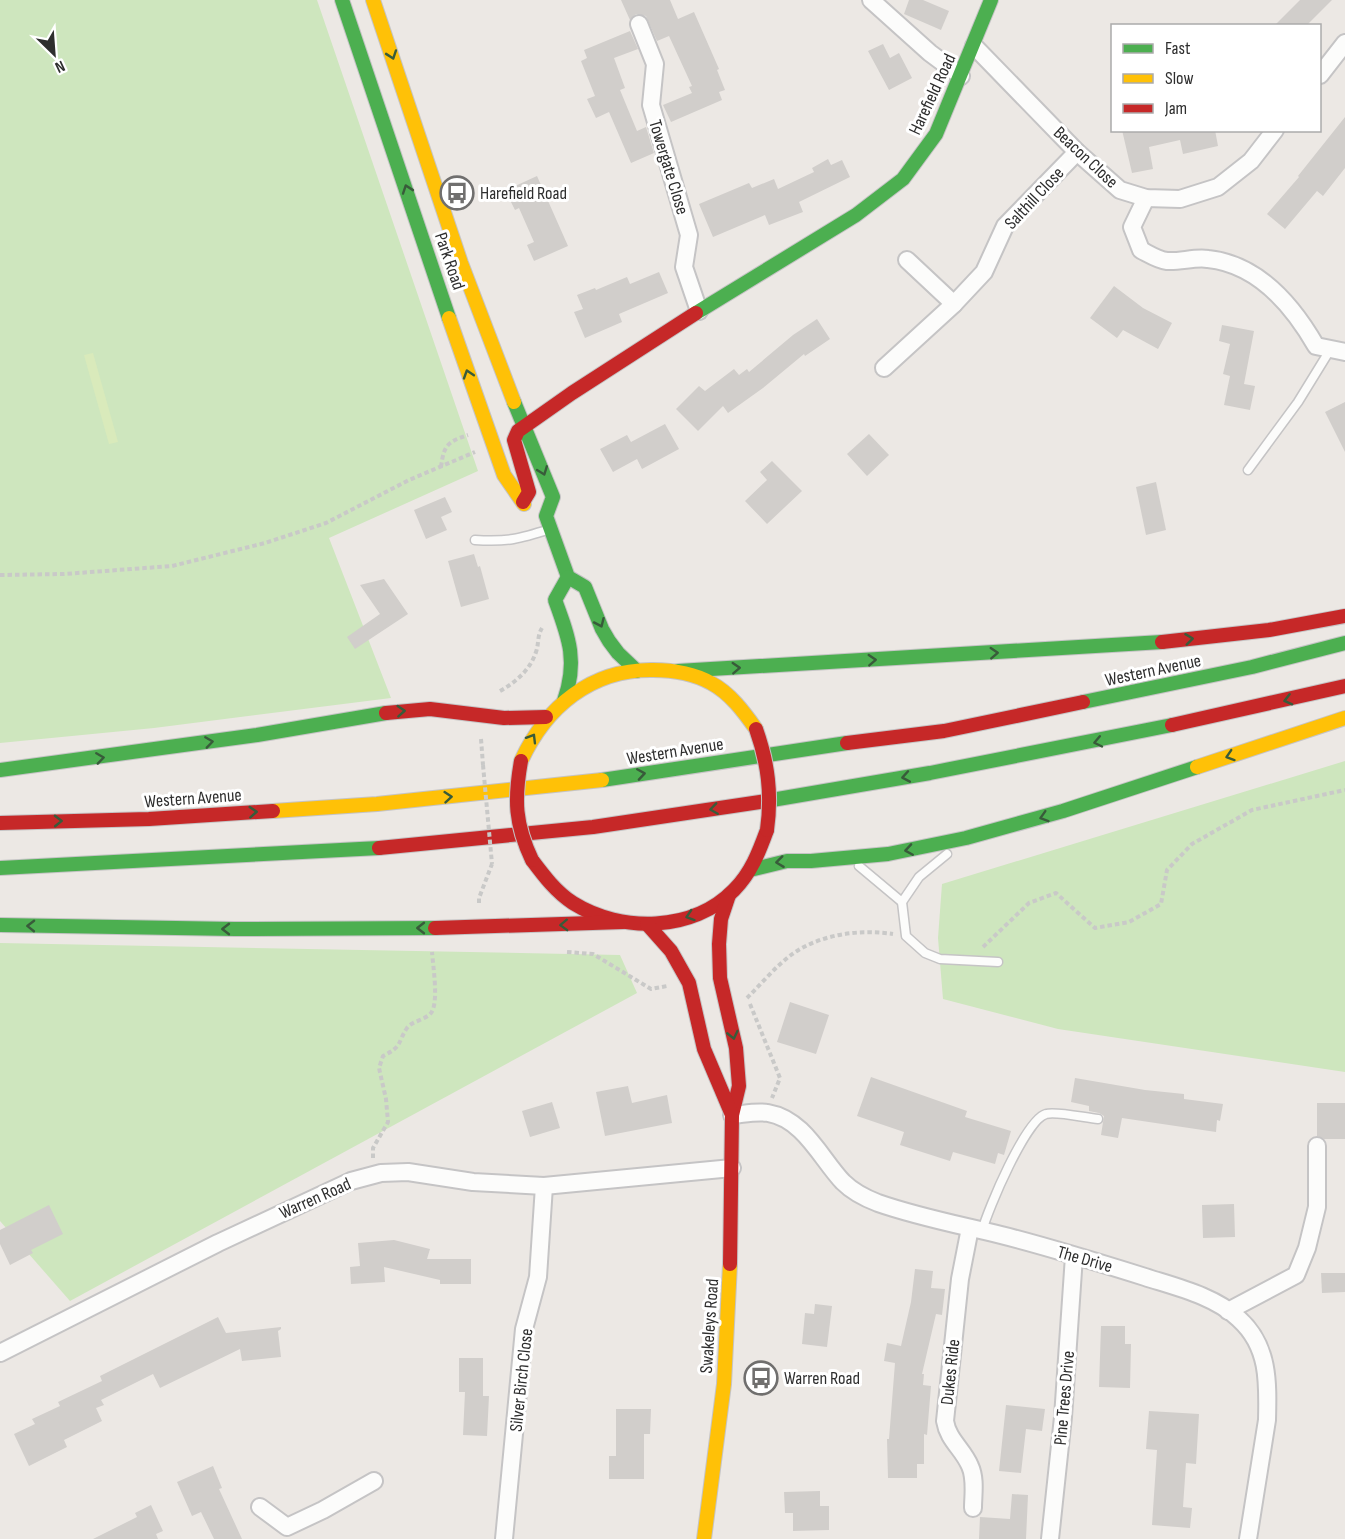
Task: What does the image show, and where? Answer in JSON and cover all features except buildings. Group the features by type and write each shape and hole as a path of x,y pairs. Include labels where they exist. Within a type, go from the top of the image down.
{"main road":[{"name":"Park Road","path":"342,0 504,475 524,502 526,510 548,522"},
{"name":"Park Road","path":"373,0 461,263 553,497 548,522 568,577 585,587 609,641 637,671"},
{"name":"Harefield Road","path":"524,426 699,311 856,215 903,180 936,134 991,0"},
{"path":"524,426 516,433 514,440 529,492 524,502"},
{"path":"564,701 571,683 574,665 555,600 568,577"},
{"path":"623,922 591,914 550,884 532,860 521,838 516,813 515,788 521,760 529,742 546,717 584,686 608,676 657,669 678,671 1146,644 1269,630 1345,616"},
{"name":"Western Avenue","path":"0,823 149,819 366,805 634,776 801,749 944,731 1252,667 1345,643"},
{"path":"0,925 215,929 431,928 623,922 647,924 671,921 710,909 729,895 750,870 760,852 771,807 771,781 766,754 756,729 740,707 726,693 709,682 678,671"},
{"path":"0,868 390,847 640,820 806,796 1063,749 1193,722 1345,686"},
{"path":"0,770 245,737 382,713 430,709 504,718 546,717"},
{"path":"750,870 787,861 888,854 966,838 1074,807 1345,718"},
{"name":"Swakeleys Road","path":"704,1539 724,1383 728,1331 732,1115 739,1086 736,1048 720,978 721,919 729,895"},
{"name":"Swakeleys Road","path":"647,924 671,951 690,983 704,1049 732,1115"}],"street":[{"path":"871,0 922,47 961,76"},
{"name":"Towergate Close","path":"639,24 655,64 651,105 689,235 684,267 699,311"},
{"path":"1321,74 1345,43"},
{"name":"Beacon Close","path":"974,46 1077,152 1120,190 1146,198 1180,199 1218,187 1251,161 1273,132"},
{"name":"Salthill Close","path":"884,368 954,304 984,272 1005,226 1077,152"},
{"path":"1146,198 1132,227 1141,250 1166,261 1209,259 1246,269 1277,293 1303,323 1316,346 1337,351"},
{"path":"907,260 954,304"},
{"path":"732,1115 767,1112"},
{"name":"The Drive","path":"767,1112 792,1124 854,1192 890,1207 1159,1281 1195,1294 1239,1318 1258,1342 1266,1380 1267,1420 1248,1539"},
{"path":"1228,1311 1296,1275 1307,1248 1317,1207 1317,1146"},
{"name":"Warren Road","path":"0,1353 218,1243 351,1180 372,1175 408,1172 473,1182 544,1186 732,1168"},
{"name":"Silver Birch Close","path":"504,1539 524,1329 538,1277 544,1186"},
{"name":"Dukes Ride","path":"973,1509 974,1476 971,1467 950,1437 945,1420 960,1279 976,1230"},
{"name":"Pine Trees Drive","path":"1050,1539 1063,1417 1074,1256"},
{"path":"260,1507 286,1533 374,1480"}],"lane":[{"path":"1248,470 1337,351"},
{"path":"473,434 487,429"},
{"path":"475,540 503,542 548,522"},
{"path":"966,838 919,877 902,902 906,936 925,953 940,959 998,962"},
{"path":"848,857 902,902"},
{"path":"976,1230 1027,1132 1038,1118 1048,1113 1098,1119"}],"path":[{"path":"441,467 444,449 452,441 473,434"},
{"path":"0,575 64,574 172,566 265,543 326,523 409,480 480,450"},
{"path":"494,694 522,676 536,651 538,634"},
{"path":"479,907 479,898 492,864 480,732"},
{"path":"970,960 1029,903 1056,893 1095,928 1129,922 1161,904 1167,870 1192,844 1252,810 1345,790"},
{"path":"372,1175 373,1148 388,1122 386,1099 379,1068 383,1056 401,1043 408,1027 430,1013 435,1003 431,928"},
{"path":"747,998 791,955 830,936 872,931 906,936"},
{"path":"559,951 593,954 651,988"},
{"path":"745,990 780,1078 767,1112"}],"green space":[{"path":"0,0 317,0 478,471 329,538 391,698 154,728 0,743"},
{"path":"93,353 118,442 109,444 84,355"},
{"path":"1345,761 1345,1072 1058,1029 943,999 938,938 942,884"},
{"path":"0,943 620,955 637,993 70,1301 0,1221"}],"traffic: fast":[{"path":"342,0 449,318"},
{"path":"696,313 856,215 903,179 936,134 991,0"},
{"path":"514,402 553,497 546,516 568,577 585,587 609,641 637,671"},
{"path":"564,701 571,661 568,638 555,600 568,577"},
{"path":"678,671 1162,642"},
{"path":"1083,702 1252,667 1345,643"},
{"path":"0,770 257,735 386,713"},
{"path":"766,801 930,773 1172,725"},
{"path":"602,780 847,743"},
{"path":"750,870 787,861 888,854 966,838 1063,811 1197,767"},
{"path":"0,868 379,848"},
{"path":"0,925 234,929 435,928"}],"traffic: slow":[{"path":"373,0 461,263 514,402"},
{"path":"449,318 504,475 524,504"},
{"path":"521,761 543,724 557,708 591,684 631,671 668,671 690,674 704,680 718,687 730,697 756,729"},
{"path":"1197,767 1345,718"},
{"path":"273,811 377,804 602,780"},
{"path":"704,1539 724,1384 730,1264"}],"traffic: jam":[{"path":"523,502 529,492 514,440 518,431 572,393 696,313"},
{"path":"1162,642 1269,630 1345,616"},
{"path":"1172,725 1345,686"},
{"path":"847,743 944,731 1083,702"},
{"path":"386,713 430,709 504,718 546,717"},
{"path":"756,729 768,779 767,830"},
{"path":"521,761 517,788 517,812 522,835 532,860"},
{"path":"379,848 593,827 766,801"},
{"path":"0,823 149,819 273,811"},
{"path":"532,860 561,894 592,913 613,920 656,924 698,914 717,904 734,890 750,869 767,830"},
{"path":"729,895 721,919 719,944 720,978 736,1048 739,1086 732,1115 730,1264"},
{"path":"435,928 623,922"},
{"path":"647,924 671,951 689,983 704,1049 732,1115"}],"place":[{"name":"Harefield Road","path":"457,193"},
{"name":"Warren Road","path":"761,1378"}]}
